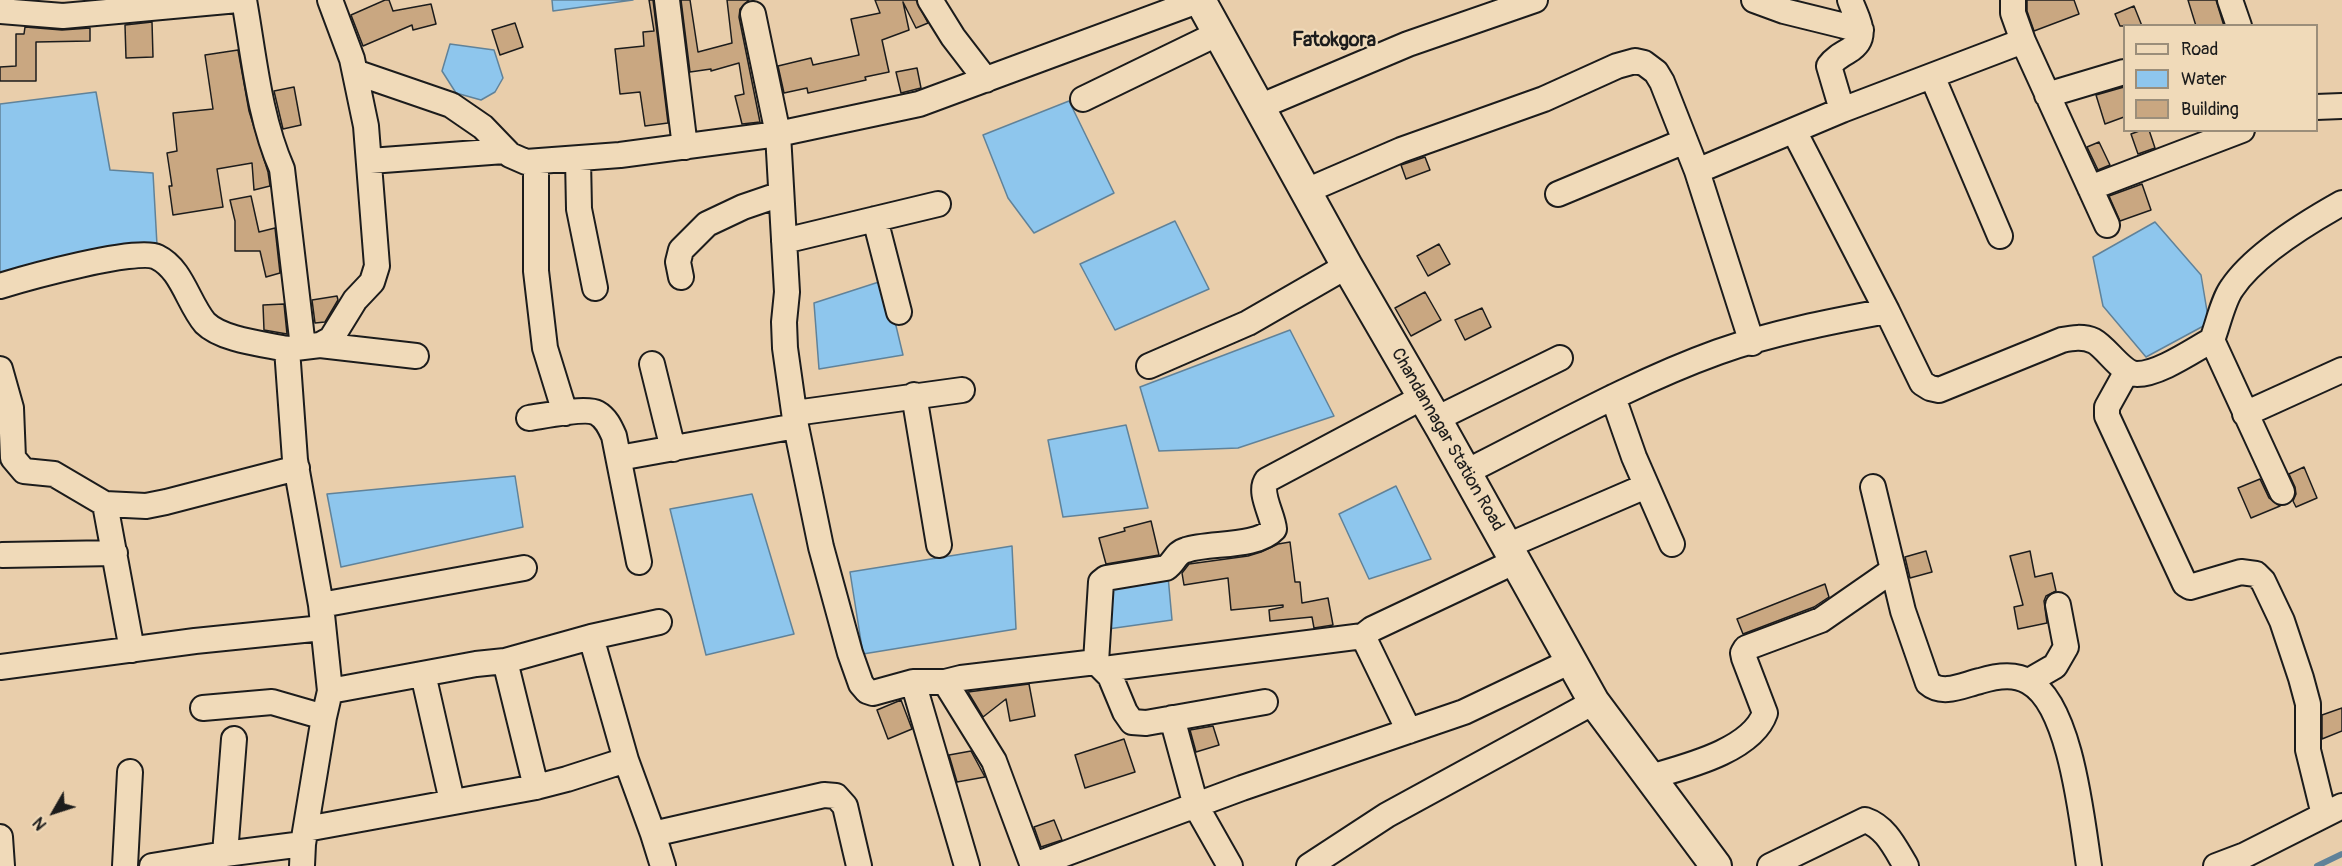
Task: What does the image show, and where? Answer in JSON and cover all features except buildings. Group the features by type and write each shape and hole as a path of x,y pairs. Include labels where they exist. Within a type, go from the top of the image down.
{"main road":[{"name":"Chandannagar Station Road","path":"1200,0 1347,266 1430,408 1594,702 1716,866"}],"street":[{"path":"0,11 63,16 238,0"},
{"path":"244,0 273,150 282,169 303,347 297,468 322,616 330,691 304,846"},
{"path":"303,347 330,339 355,300 372,282 377,266 370,161 355,72 330,0"},
{"path":"667,0 685,147"},
{"path":"930,0 952,37 986,80"},
{"path":"355,72 451,105 483,127 504,150 526,162 579,159 778,134 919,104 1200,0"},
{"path":"1259,106 1408,44 1535,0"},
{"path":"1754,0 1784,11 1861,30"},
{"path":"1842,110 1829,66 1833,60 1855,46 1861,39 1861,30 1850,0"},
{"path":"2013,0 2013,13 2023,41 2107,225"},
{"path":"2230,0 2238,24"},
{"path":"753,14 778,134 787,292 784,322 785,348 795,420 821,547 850,653 861,684 867,691 873,693 913,682 945,682 961,678 1363,636 1511,553 1647,486"},
{"path":"1083,99 1219,33"},
{"path":"1697,171 1842,110 2023,41"},
{"path":"1306,191 1401,150 1544,99 1617,66 1635,61 1644,63 1656,72 1662,82 1697,171 1752,343"},
{"path":"2047,95 2123,72"},
{"path":"1932,75 2000,236"},
{"path":"2318,107 2342,106"},
{"path":"1794,131 1922,383 1939,390 2062,340 2078,337 2094,341 2127,371 2135,374 2153,371 2212,340 2231,288 2260,259 2296,230 2342,203"},
{"path":"2090,188 2237,132"},
{"path":"1557,194 1685,141"},
{"path":"370,161 504,150"},
{"path":"579,159 579,209 594,288"},
{"path":"536,162 536,271 545,348 565,413"},
{"path":"681,277 678,262 681,250 707,224 743,207 781,194"},
{"path":"784,241 938,204"},
{"path":"875,219 899,312"},
{"path":"0,286 131,255 155,256 166,263 178,278 206,323 223,335 303,347 416,356"},
{"path":"1149,366 1248,323 1347,266"},
{"path":"1466,472 1613,397 1719,352 1823,323 1887,311"},
{"path":"2212,340 2282,492"},
{"path":"1265,702 1146,723 1132,722 1125,712 1110,676 1100,665 1101,582 1106,578 1166,568 1172,565 1177,555 1188,549 1245,541 1269,534 1274,529 1264,491 1264,484 1267,480 1430,408 1560,358"},
{"path":"652,364 673,449"},
{"path":"0,369 13,458 18,466 24,471 54,474 105,504 146,506 297,468"},
{"path":"2245,414 2342,370"},
{"path":"2127,371 2107,407 2107,416 2185,584 2190,587 2241,572 2256,574 2262,581 2282,621 2308,704 2308,750 2333,811 2245,855 2216,866"},
{"path":"619,458 673,449 914,395 962,390"},
{"path":"914,395 939,546"},
{"path":"1613,397 1672,544"},
{"path":"529,418 595,411 606,419 614,436 639,562"},
{"path":"1873,488 1903,611 1924,676 1935,689 1943,690 1992,677 2014,676 2029,681 2042,692 2055,713 2071,758 2090,866"},
{"path":"105,504 132,650"},
{"path":"2,555 115,553"},
{"path":"0,667 132,650 322,616 524,568"},
{"path":"1650,777 1720,753 1737,743 1762,722 1765,713 1743,653 1746,648 1821,620 1893,570"},
{"path":"2029,681 2055,666 2066,647 2058,605"},
{"path":"330,691 505,661 591,637 659,622"},
{"path":"1363,636 1409,731"},
{"path":"591,637 626,760 663,866"},
{"path":"505,661 536,787"},
{"path":"945,682 994,761 1032,866 1464,712 1571,661"},
{"path":"423,674 452,801"},
{"path":"913,682 967,866"},
{"path":"204,708 272,702 324,717"},
{"path":"1309,866 1387,815 1594,702"},
{"path":"1172,718 1196,806 1230,866"},
{"path":"225,854 234,739"},
{"path":"152,866 225,854 304,846 452,801 536,787 626,760"},
{"path":"125,866 130,772"},
{"path":"653,834 824,795 836,795 845,806 859,866"},
{"path":"1770,866 1865,820 1875,824 1887,836 1906,866"},
{"path":"0,837 2,866"}],"water":[{"path":"552,0 633,0 553,11"},
{"path":"450,44 494,50 503,78 495,92 481,100 456,93 442,71"},
{"path":"96,92 110,170 153,173 157,245 0,277 0,104"},
{"path":"1069,101 1114,193 1034,233 1008,198 983,135"},
{"path":"1175,221 1209,289 1115,330 1080,264"},
{"path":"2155,222 2201,275 2209,323 2146,357 2103,306 2093,257"},
{"path":"885,280 903,355 819,369 814,303"},
{"path":"1290,330 1334,416 1238,448 1159,451 1140,387"},
{"path":"1126,425 1148,508 1063,517 1048,440"},
{"path":"515,476 523,527 341,567 327,494"},
{"path":"1396,486 1431,559 1369,579 1339,514"},
{"path":"752,494 794,634 706,655 670,509"},
{"path":"1012,546 1016,629 863,654 850,572"},
{"path":"1168,576 1172,620 1108,629 1107,583"}],"waterway":[{"path":"2317,866 2342,854"}],"district":[{"name":"Fatokgora","path":"1334,41"}]}
